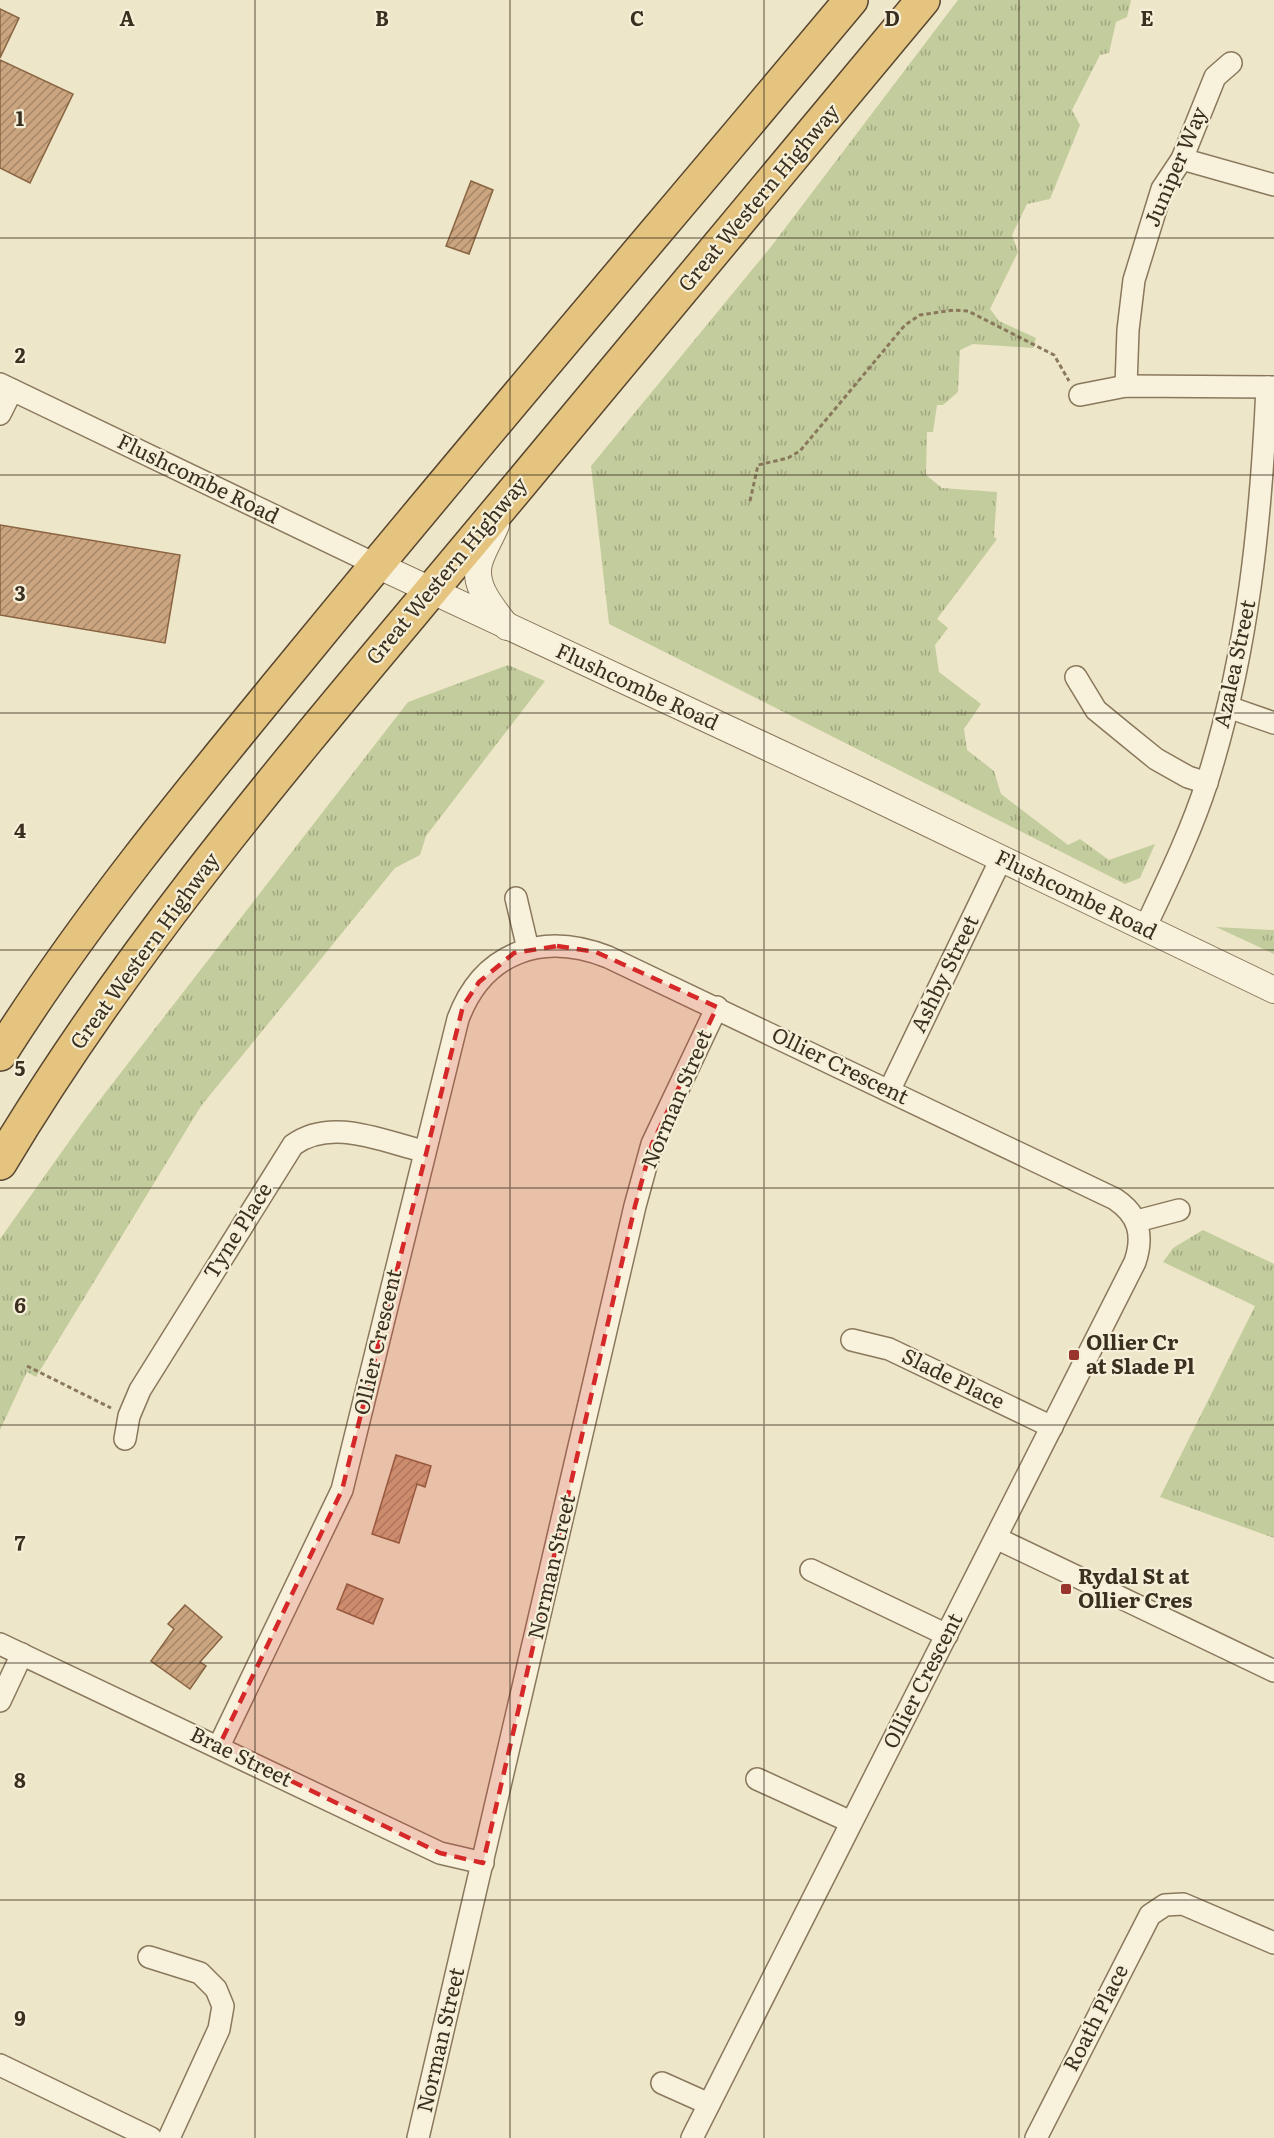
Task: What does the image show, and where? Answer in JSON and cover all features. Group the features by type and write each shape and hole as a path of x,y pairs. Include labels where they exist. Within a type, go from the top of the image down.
{"highway":[{"path":"0,1054 22,1019 149,843 377,565 851,0"},
{"name":"Great Western Highway","path":"0,1163 25,1121 138,953 274,777 923,0"}],"street":[{"name":"Juniper Way","path":"1126,386 1128,330 1134,280 1162,189 1182,159 1215,76 1231,63"},
{"path":"1182,159 1274,185"},
{"path":"1080,395 1126,386 1271,387"},
{"name":"Flushcombe Road","path":"6,387 1274,990"},
{"path":"0,414 6,387"},
{"name":"Azalea Street","path":"1144,928 1207,783 1228,707 1252,586 1271,387"},
{"path":"503,504 489,543 481,557 478,575 484,594 507,627"},
{"path":"1076,677 1096,710 1156,759 1188,777 1207,783"},
{"path":"1228,707 1274,723"},
{"name":"Ashby Street","path":"890,1089 1001,859"},
{"path":"516,898 528,949"},
{"name":"Ollier Crescent","path":"219,1746 342,1490 423,1151 463,1006 479,981 496,965 514,953 557,946 596,952 890,1089 1115,1199 1128,1208 1137,1221 1140,1238 1135,1262 692,2138"},
{"name":"Norman Street","path":"417,2138 635,1206 652,1144 717,1007"},
{"name":"Tyne Place","path":"125,1439 129,1416 140,1390 293,1145 311,1134 335,1131 423,1151"},
{"path":"1137,1221 1179,1210"},
{"name":"Slade Place","path":"852,1340 889,1349 1052,1427"},
{"path":"996,1538 1274,1671"},
{"path":"811,1570 947,1635"},
{"name":"Brae Street","path":"0,1644 219,1746 440,1853 483,1863"},
{"path":"0,1701 22,1654"},
{"path":"757,1779 851,1822"},
{"name":"Roath Place","path":"1036,2138 1144,1924 1162,1897 1190,1906 1274,1943"},
{"path":"149,1958 200,1973 216,1989 223,2006 219,2030 169,2138"},
{"path":"0,2065 151,2138"},
{"path":"662,2083 709,2104"}],"path":[{"path":"750,501 758,465 788,458 800,451 905,326 920,315 954,310 979,315 1054,355 1080,395"},
{"path":"27,1366 129,1416"}],"highlighted area":[{"path":"557,946 596,952 717,1007 652,1144 635,1206 483,1863 440,1853 219,1746 342,1490 463,1006 479,982 514,953"}],"green space":[{"path":"958,0 1131,0 1127,17 1116,22 1109,53 1100,55 1072,110 1080,125 1050,199 1027,204 1012,235 1018,252 990,309 999,321 1036,338 1033,348 973,344 960,350 958,392 943,405 937,405 933,432 927,432 926,475 942,488 997,492 994,537 997,539 937,619 948,628 935,645 939,672 981,704 964,729 967,750 994,771 1001,794 1068,845 1080,839 1109,860 1155,844 1140,878 1125,884 609,624 591,466 770,248"},
{"path":"508,665 545,681 426,836 420,855 395,868 201,1106 36,1377 27,1372 0,1430 0,1239 85,1119 408,702"},
{"path":"1216,927 1274,930 1274,954"},
{"path":"1203,1230 1274,1264 1274,1538 1160,1497 1255,1306 1163,1262 1173,1248"}],"building":[{"path":"0,9 19,18 0,58"},
{"path":"0,60 73,94 30,183 0,168"},
{"path":"471,181 493,190 469,254 446,246"},
{"path":"0,525 180,555 165,643 0,615"},
{"path":"396,1455 431,1466 425,1487 417,1484 399,1543 372,1534"},
{"path":"347,1584 383,1599 373,1624 337,1609"},
{"path":"185,1605 222,1637 200,1662 206,1666 190,1689 151,1661 174,1629 168,1624"}],"place":[{"name":"Ollier Cr at Slade Pl","path":"1074,1355"},
{"name":"Rydal St at Ollier Cres","path":"1066,1589"}]}
